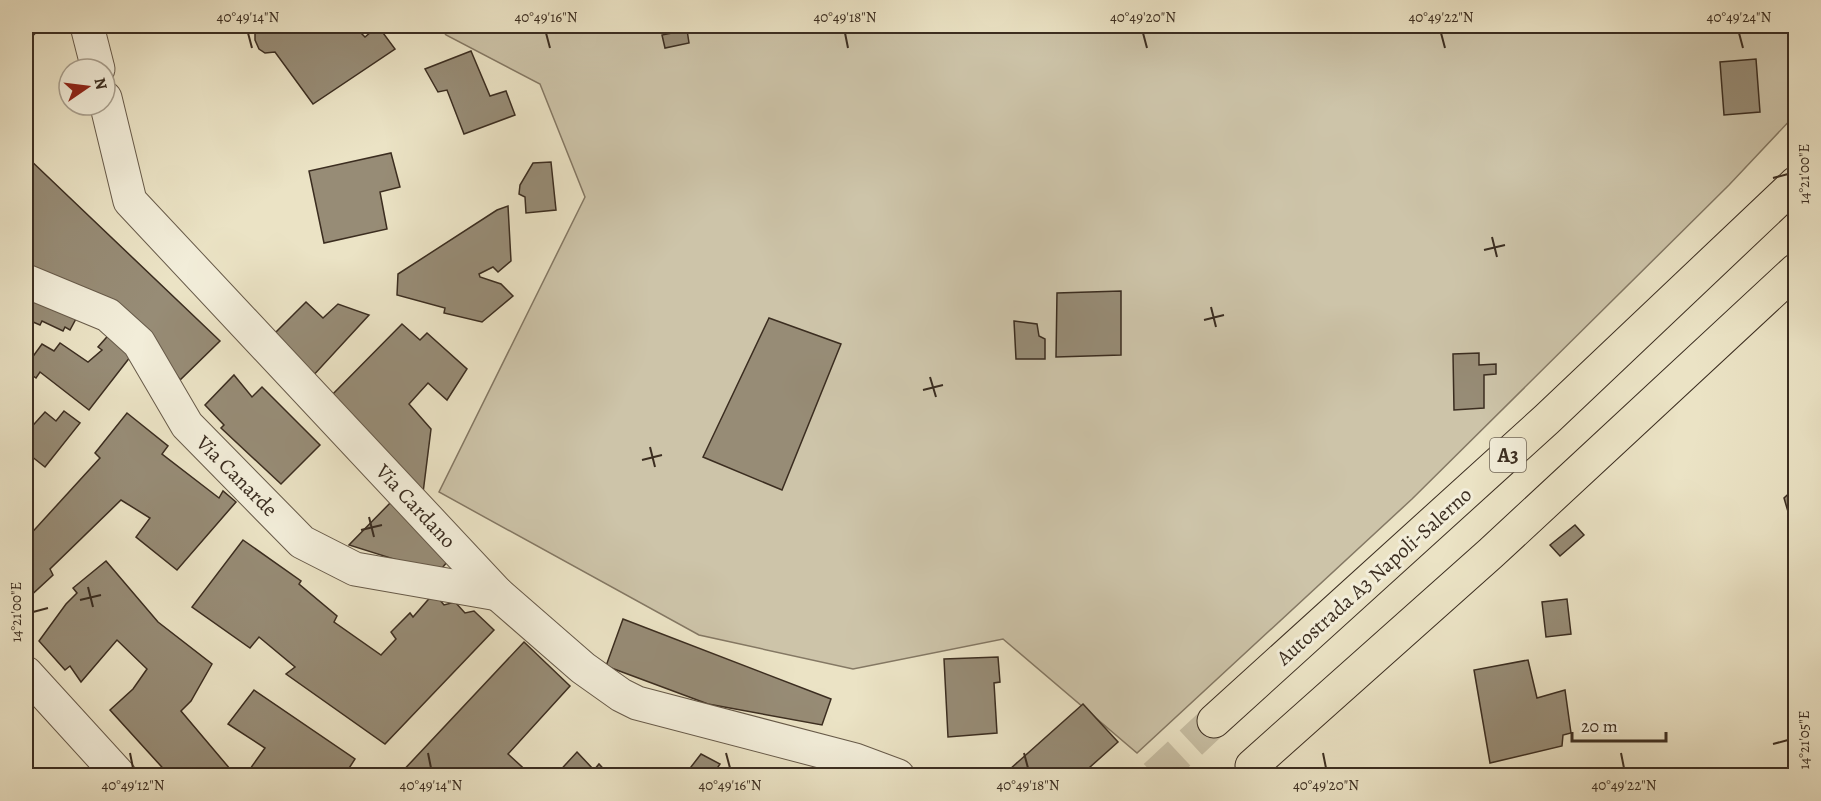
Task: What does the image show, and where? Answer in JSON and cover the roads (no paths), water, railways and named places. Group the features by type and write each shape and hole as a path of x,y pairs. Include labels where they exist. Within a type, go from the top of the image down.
{"highway":[{"name":"Autostrada A3 Napoli-Salerno","path":"1214,721 1547,419 1796,183"},
{"path":"1252,766 1491,553 1796,270"}],"street":[{"path":"87,26 95,57"},
{"name":"Via Cardano","path":"110,117 130,201 498,594 583,668 621,695 637,703 850,768 898,776"},
{"name":"Via Canarde","path":"26,281 108,315 139,343 187,425 302,542 355,569 498,594"},
{"path":"26,673 120,776"}],"tunnel":[{"path":"1155,776 1214,721"}]}
